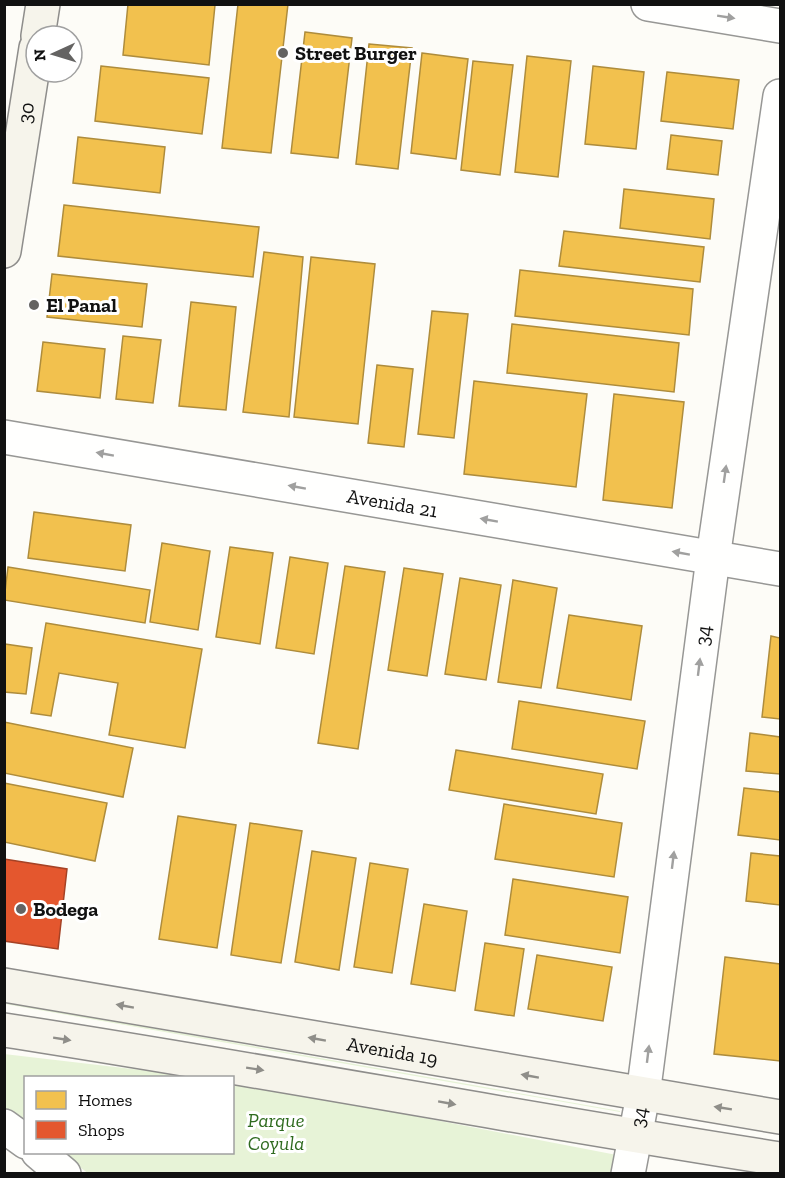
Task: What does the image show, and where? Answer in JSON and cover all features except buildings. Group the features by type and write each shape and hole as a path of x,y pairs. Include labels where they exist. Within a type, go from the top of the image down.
{"main road":[{"path":"40,24 43,4"},
{"name":"30","path":"4,251 30,84"},
{"name":"Avenida 19","path":"4,986 780,1117"},
{"name":"Avenida 19","path":"4,1030 313,1079 634,1136 780,1159"}],"street":[{"path":"648,4 780,26"},
{"name":"34","path":"628,1173 643,1095 713,558 780,96"},
{"name":"Avenida 21","path":"4,437 780,569"},
{"path":"4,1126 24,1141"},
{"path":"40,1154 64,1173"}],"green space":[{"path":"5,1002 620,1111 620,1112 5,1004"},
{"name":"Parque Coyula","path":"4,1054 192,1076 24,1076 24,1124 5,1109"},
{"name":"Parque Coyula","path":"234,1081 622,1156 619,1174 89,1174 62,1154 234,1154"}],"place":[{"name":"Street Burger","path":"283,53"},
{"name":"El Panal","path":"34,305"},
{"name":"Bodega","path":"21,909"}]}
